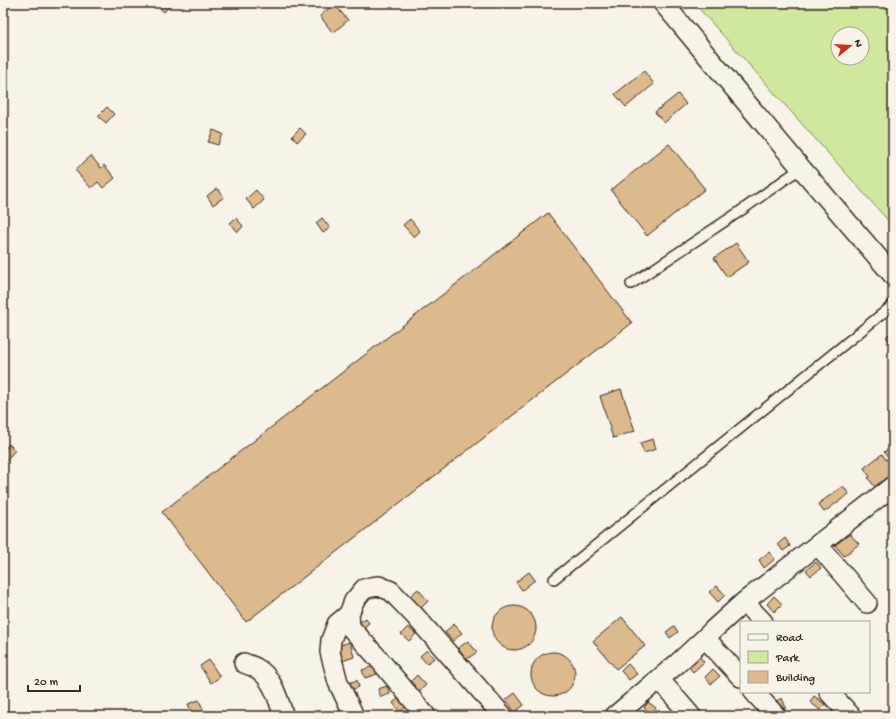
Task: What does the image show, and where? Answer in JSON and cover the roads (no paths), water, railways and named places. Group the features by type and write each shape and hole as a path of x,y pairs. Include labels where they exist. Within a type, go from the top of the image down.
{"street":[{"path":"663,3 893,275"},
{"path":"615,716 659,679 744,602 893,486"},
{"path":"818,545 867,603"},
{"path":"426,716 350,627 349,614 354,601 364,589 372,586 379,586 391,591 503,716"},
{"path":"744,602 762,621"},
{"path":"349,614 337,624 331,640 330,652 338,682 354,716"},
{"path":"705,638 740,676"},
{"path":"244,664 256,668 268,679 284,716"},
{"path":"659,679 691,716"},
{"path":"755,693 776,716"},
{"path":"830,693 851,716"}],"lane":[{"path":"631,284 801,168"},
{"path":"554,579 893,305"}]}
